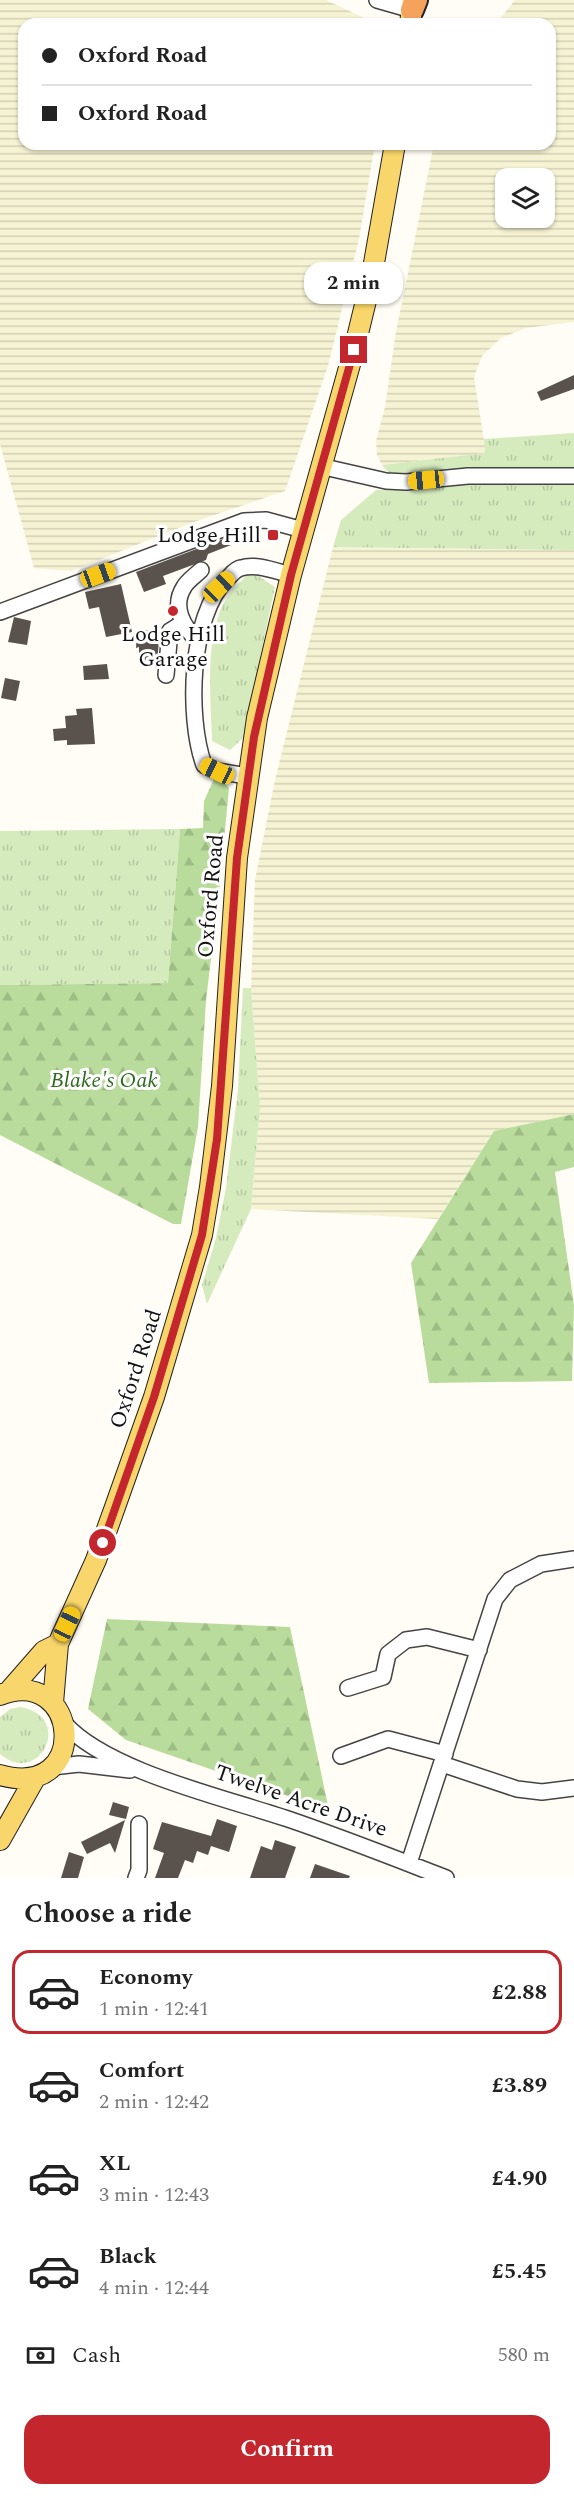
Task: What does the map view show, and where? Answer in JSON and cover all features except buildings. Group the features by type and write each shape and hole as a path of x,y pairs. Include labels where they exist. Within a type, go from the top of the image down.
{"main road":[{"name":"Oxford Road","path":"53,1703 58,1644 96,1560 116,1507 154,1397 202,1235 217,1139 237,858 257,718 291,575 349,370 371,280 394,150"},
{"name":"Oxford Road","path":"4,1693 44,1651 58,1644"},
{"path":"0,1775 17,1780 35,1778 52,1767 64,1747 64,1723 53,1703 40,1694 24,1690 4,1693"},
{"path":"0,1840 35,1778"}],"street":[{"path":"377,0 413,8"},
{"path":"320,466 386,481 406,482 468,476 574,476"},
{"path":"0,612 244,521 266,520 303,530"},
{"path":"247,776 217,771 204,765 197,748 195,728 200,629 207,607 219,587 238,568 254,566 291,575"},
{"path":"198,641 186,629 179,613 180,595 184,586 201,570"},
{"path":"166,675 170,631 183,622"},
{"path":"410,1863 495,1599 510,1580 541,1564 574,1559"},
{"path":"348,1688 383,1677 388,1654 406,1640 427,1637 479,1650"},
{"name":"Twelve Acre Drive","path":"64,1723 83,1741 140,1770 289,1819 446,1878"},
{"path":"341,1756 388,1739 517,1789 542,1792 574,1788"},
{"name":"Twelve Acre Drive","path":"52,1767 79,1764 140,1770"},
{"path":"136,1878 139,1870 139,1824"}],"shaded area":[{"path":"0,0 326,0 364,18 18,18 18,150 374,150 359,239 328,366 285,491 194,522 71,571 34,568 0,444"},
{"path":"515,0 574,0 574,322 526,328 501,338 482,356 474,377 486,453 382,465 377,455 376,441 385,407 396,332 433,150 556,150 556,18 501,18"},
{"path":"333,547 574,550 574,1114 494,1131 438,1219 251,1209 260,1107 251,988 255,880 275,780"}],"green space":[{"path":"574,433 574,550 333,547 341,520 376,490 385,490 388,472 382,465 485,453 484,439"},
{"path":"251,571 275,587 243,738 230,750 212,741 210,665 212,646 221,610 231,592"},
{"name":"Blake's Oak","path":"214,779 224,782 229,788 206,1000 198,1127 181,1224 173,1224 0,1135 0,985 168,983 180,829 203,828 204,801"},
{"path":"180,829 168,983 0,985 0,831"},
{"path":"243,988 251,988 260,1107 251,1209 207,1304 202,1285 216,1238 226,1188 238,1089"},
{"path":"574,1114 574,1167 555,1172 574,1305 572,1381 429,1383 411,1263 494,1131"},
{"path":"107,1619 290,1627 329,1810 126,1740 88,1709"},
{"path":"20,1707 37,1713 46,1723 48,1735 46,1747 28,1762 15,1762 0,1754 0,1717 10,1709"}],"place":[{"name":"Lodge Hill","path":"273,535"},
{"name":"Lodge Hill Garage","path":"173,611"}],"route":[{"path":"103,1543 154,1397 202,1235 217,1139 237,858 247,776 257,718 291,575 354,350"}]}
